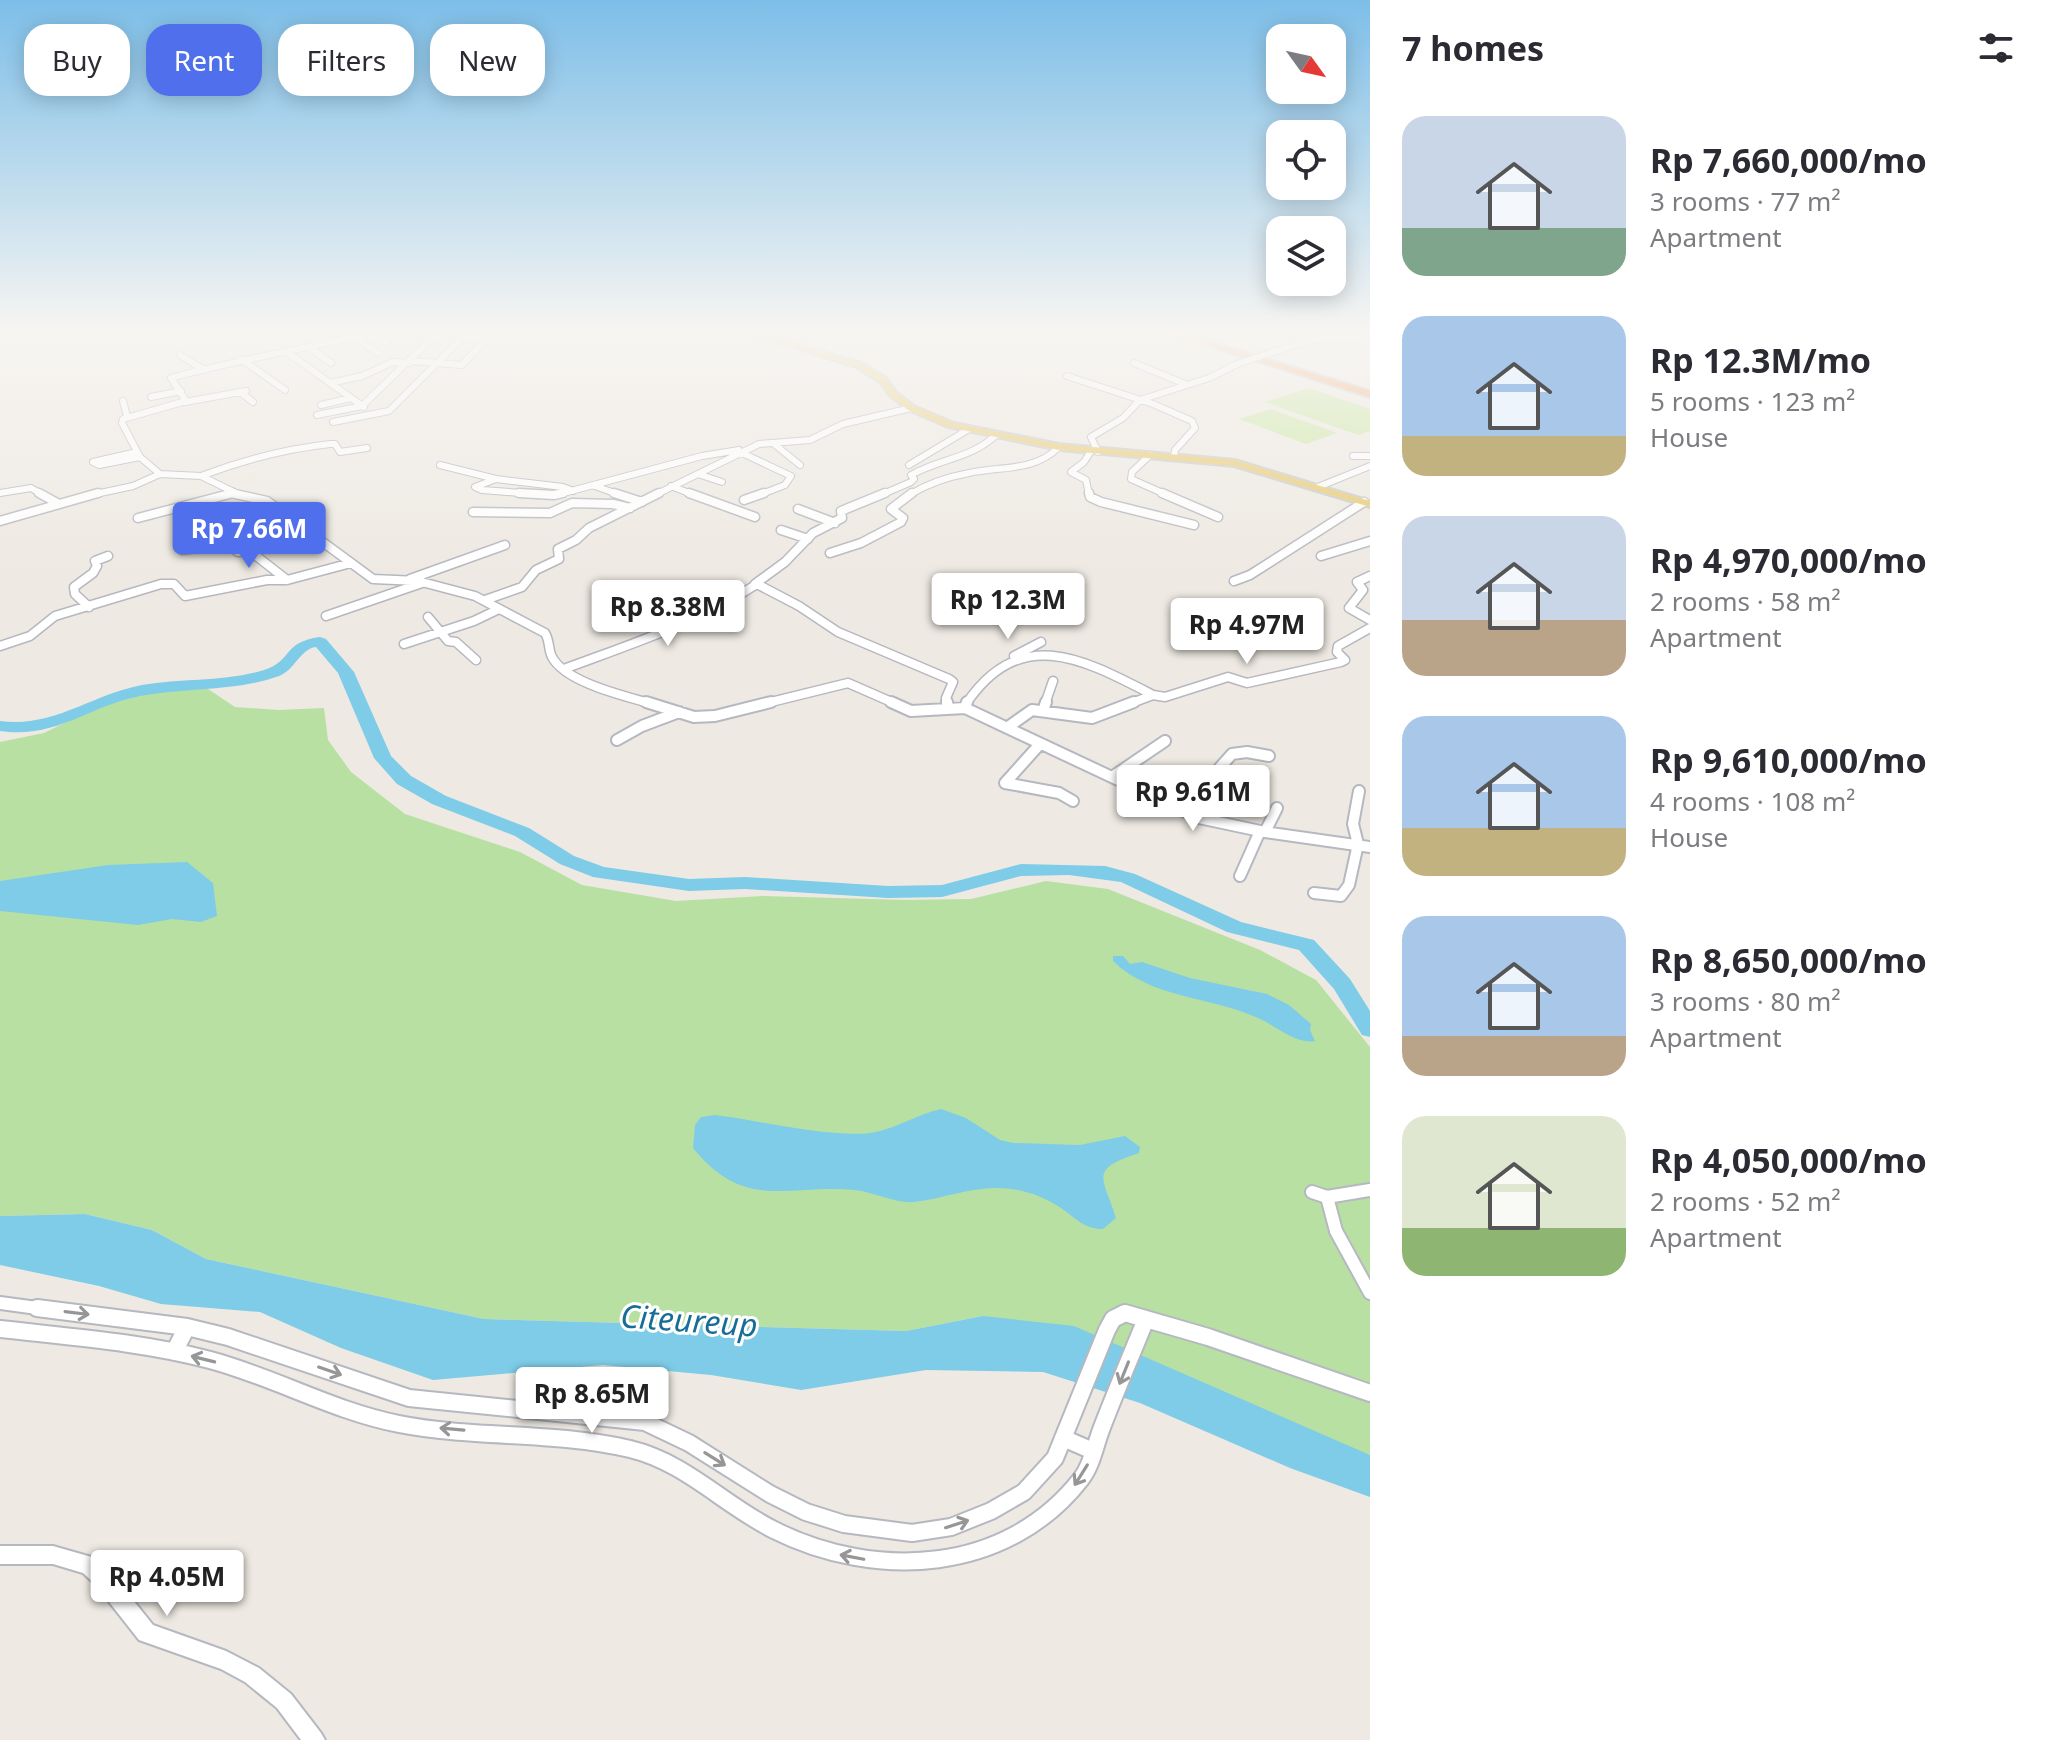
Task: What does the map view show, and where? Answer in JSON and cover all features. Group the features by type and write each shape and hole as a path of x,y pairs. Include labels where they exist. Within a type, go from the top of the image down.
{"main road":[{"path":"915,410 933,420 1059,447 1174,456 1247,466 1367,503"}],"street":[{"path":"125,410 127,416"},
{"path":"151,410 127,416 122,423 138,455 160,474"},
{"path":"317,415 341,410"},
{"path":"368,410 372,413"},
{"path":"333,422 390,410"},
{"path":"485,600 525,586 536,570 559,559 559,549 589,528 743,450 759,444 810,440 838,425 902,410"},
{"path":"1130,410 1091,437 1094,451 1071,472 1086,480 1090,497 1120,508 1194,525"},
{"path":"1170,410 1196,425 1175,450 1174,456"},
{"path":"909,465 969,429"},
{"path":"564,669 681,626 723,606 755,584 813,533 844,516 841,511 911,482 914,479 911,475 922,468 982,448 996,435"},
{"path":"0,521 117,487 133,486 160,474 201,476 243,460 327,444 335,444 340,452 367,448"},
{"path":"774,444 800,465"},
{"path":"830,553 861,543 901,522 903,518 891,509 909,495 961,474 1030,465 1049,457 1059,447"},
{"path":"496,479 476,488 546,496 702,456 743,450 785,472 791,479 774,490 744,500"},
{"path":"138,455 99,465 93,462 138,455"},
{"path":"1150,455 1132,472 1131,479 1218,517"},
{"path":"1353,456 1370,456"},
{"path":"440,465 496,479 563,487 573,491"},
{"path":"1318,487 1370,466"},
{"path":"698,474 722,482"},
{"path":"201,476 233,493 267,501 377,580 424,582 485,600 525,620 545,633 551,656 564,669 594,686 694,717 715,716 848,683 911,711 965,708 1210,821 1370,847"},
{"path":"594,485 642,502"},
{"path":"671,486 755,517"},
{"path":"2,493 31,488 59,504"},
{"path":"661,492 686,497 694,493"},
{"path":"138,518 156,517 233,493"},
{"path":"473,512 550,513 572,503 613,504 630,508"},
{"path":"1234,581 1248,576 1367,503"},
{"path":"798,509 835,523"},
{"path":"182,550 226,543 297,524"},
{"path":"781,530 808,539"},
{"path":"1321,556 1370,541"},
{"path":"226,543 238,552 250,551 287,580"},
{"path":"409,580 505,545"},
{"path":"89,607 75,594 74,587 93,573 97,560 108,556"},
{"path":"0,646 30,636 55,616 167,583 177,586 188,597 267,580 287,580 351,563"},
{"path":"1370,576 1357,582 1363,590 1349,608 1370,620"},
{"path":"326,616 424,582"},
{"path":"755,584 799,606 838,632 949,679 953,682 946,698 948,707"},
{"path":"404,644 485,617 499,609"},
{"path":"428,617 448,641 456,642 476,660"},
{"path":"965,708 996,668 1030,656 1057,655 1082,661 1153,695 1165,697 1228,677 1247,683 1341,662 1344,659 1336,651 1343,643 1370,628"},
{"path":"1011,661 1012,657 1041,642"},
{"path":"1043,711 1053,681"},
{"path":"1008,727 1029,712 1092,718 1153,695"},
{"path":"617,740 642,726 679,712"},
{"path":"1112,777 1165,741"},
{"path":"1040,744 1005,783 1059,793 1073,801"},
{"path":"1182,810 1208,785 1220,764 1233,753 1252,751 1269,756"},
{"path":"1314,893 1332,897 1345,893 1358,844 1353,824 1359,791"},
{"path":"1240,876 1277,808"},
{"path":"1312,1192 1334,1195 1370,1190"},
{"path":"1334,1195 1336,1231 1370,1293"},
{"path":"0,1303 187,1327 228,1337 409,1398 645,1422 689,1443 770,1494 806,1512 844,1524 912,1533 951,1527 991,1511 1024,1492 1055,1458 1107,1330 1113,1319 1125,1313 1370,1393"},
{"path":"0,1329 174,1352 213,1361 398,1424 634,1449 673,1468 755,1520 795,1540 838,1554 882,1562 917,1564 964,1558 1010,1539 1048,1516 1083,1476 1146,1319"},
{"path":"174,1352 187,1327"},
{"path":"1063,1438 1093,1451"},
{"path":"0,1555 53,1555 88,1565 102,1577 146,1633 226,1661 252,1675 284,1701 314,1740"}],"green space":[{"path":"1274,410 1337,433 1306,444 1239,419"},
{"path":"1287,410 1370,410 1370,431 1358,435"},
{"path":"202,685 235,707 279,710 324,708 328,740 351,772 405,814 520,852 582,885 676,901 763,896 971,899 1046,881 1108,889 1260,950 1316,980 1370,1047 1370,1455 983,1316 906,1331 484,1319 206,1259 152,1230 85,1214 0,1216 0,742 44,733 121,695"}],"water":[{"path":"187,862 213,883 217,916 201,922 172,919 138,925 0,911 0,881 108,865"},
{"path":"1113,956 1123,956 1130,964 1142,962 1190,978 1267,994 1289,1005 1311,1024 1315,1041 1300,1040 1240,1011 1145,983 1113,961"},
{"path":"941,1109 966,1118 1000,1140 1014,1143 1080,1145 1125,1136 1140,1147 1139,1153 1112,1164 1104,1176 1116,1218 1103,1229 1091,1227 1043,1198 1024,1191 999,1188 907,1202 855,1190 768,1191 749,1188 731,1181 712,1168 693,1148 695,1125 701,1117 715,1115 860,1134 884,1130"},
{"path":"85,1214 152,1230 206,1259 484,1319 906,1331 983,1316 1074,1326 1370,1455 1370,1497 1290,1468 1140,1403 1043,1372 926,1370 801,1390 711,1375 603,1365 433,1380 341,1348 260,1312 161,1304 99,1286 0,1265 0,1216"}],"waterway":[{"path":"0,726 34,728 64,720 122,695 255,677 280,669 304,644 320,642 346,672 383,758 404,780 439,800 522,832 567,860 600,873 689,885 745,883 888,892 942,891 1021,870 1105,872 1128,878 1234,927 1306,945 1342,984 1370,1029"}],"water label":[{"name":"Citeureup","path":"689,1321"}]}
